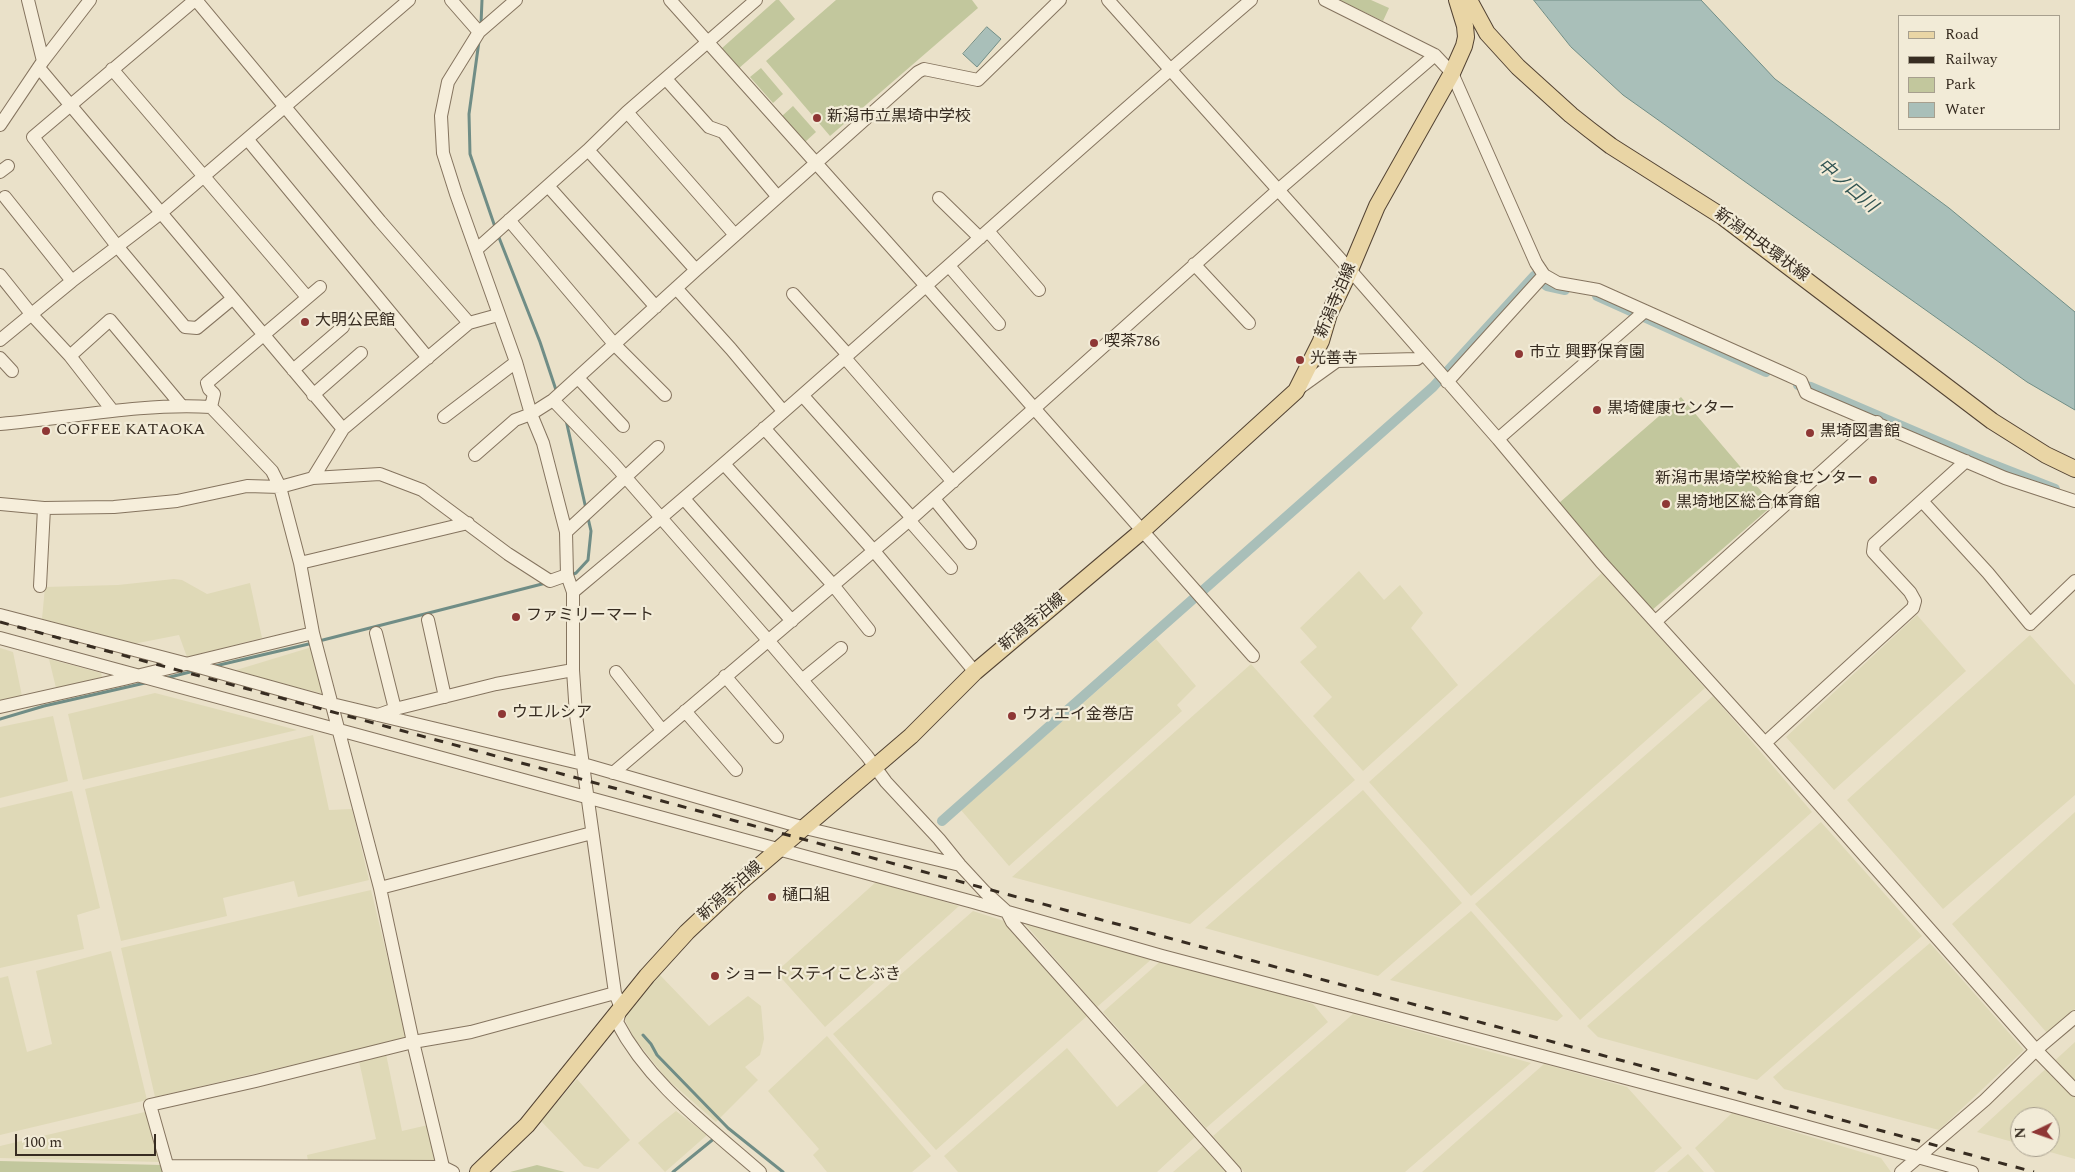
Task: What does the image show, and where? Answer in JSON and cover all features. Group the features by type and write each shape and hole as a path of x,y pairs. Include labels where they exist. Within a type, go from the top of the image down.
{"main road":[{"name":"新潟寺泊線","path":"478,1172 527,1125 618,1001 647,976 687,932 910,736 975,672 1142,532 1296,391 1321,341 1329,314 1377,206 1452,73 1466,37 1463,16 1457,0"},
{"name":"新潟中央環状線","path":"1469,0 1487,33 1518,67 1590,130 1611,146 1723,217 1992,420 2046,455 2075,469"}],"street":[{"path":"28,0 42,65 161,213 342,429"},
{"path":"0,124 90,0"},
{"path":"232,299 197,328 186,327 117,246 33,137 71,103 196,0 380,222 469,323"},
{"path":"0,340 32,316 72,281 161,213 204,174 248,140 409,0"},
{"path":"451,0 484,28"},
{"path":"516,0 484,28 448,82 441,116 443,153 543,443 566,532 567,575 573,592 573,670 576,715 618,1001 617,1022 642,1062 668,1092 760,1172"},
{"path":"670,0 1253,656"},
{"path":"477,248 588,150 627,112 756,0"},
{"path":"474,455 515,420 532,414 553,400 777,196 918,72 924,69 978,80 1060,0"},
{"path":"1108,0 1350,270 1498,439 1601,562 1765,743 2036,1050 2075,1090"},
{"path":"573,592 684,500 927,287 1169,70 1251,0"},
{"path":"1325,0 1435,55 1452,73 1536,263 1544,274 1558,284 1598,290 1788,375 1801,382 1806,393 1810,395 2005,478 2075,501"},
{"path":"613,773 767,639 792,621 934,499 1194,264 1435,55"},
{"path":"112,69 204,174 307,297"},
{"path":"666,79 709,126 723,132 777,196"},
{"path":"627,112 735,235"},
{"path":"248,140 428,358"},
{"path":"588,150 696,270"},
{"path":"548,186 656,308"},
{"path":"5,197 72,281"},
{"path":"939,198 984,234 1039,290"},
{"path":"509,220 615,344 665,395"},
{"path":"1194,264 1249,323"},
{"path":"949,266 999,324"},
{"path":"1447,382 1544,274"},
{"path":"0,275 32,316 70,356 112,410"},
{"path":"211,407 214,394 209,389 207,383 265,336 320,287"},
{"path":"676,288 784,411"},
{"path":"793,294 953,482"},
{"path":"1498,439 1645,311"},
{"path":"313,478 342,429 469,323 498,315"},
{"path":"70,356 110,320 181,405"},
{"path":"293,370 343,327"},
{"path":"313,395 361,354"},
{"path":"1296,391 1336,361 1417,359 1423,354"},
{"path":"0,358 12,371"},
{"path":"444,417 516,362"},
{"path":"578,378 623,426"},
{"path":"803,396 911,519 951,568"},
{"path":"553,400 614,464 767,639 867,756 874,768 939,839 960,865 1007,912 1012,922 1235,1172"},
{"path":"0,424 112,410 181,405 211,407 272,471 280,487 300,563 313,634 380,888 413,1042 448,1169 168,1169 150,1105 413,1042 471,1032 618,1001"},
{"path":"1656,621 1877,422"},
{"path":"764,428 874,551 975,672"},
{"path":"566,532 658,447"},
{"path":"1765,743 1913,608 1915,601 1910,592 1873,552 1874,544 1966,461"},
{"path":"724,464 832,585 869,630"},
{"path":"0,504 44,508 114,507 177,501 247,486 280,487 313,478 380,474 422,490 508,554 550,581 567,575"},
{"path":"934,499 970,543"},
{"path":"684,500 792,621"},
{"path":"1922,501 1988,573 2030,624 2075,581"},
{"path":"40,586 44,508"},
{"path":"300,563 468,523"},
{"path":"0,615 332,704 583,764 805,828 960,865"},
{"path":"428,620 445,697"},
{"path":"376,633 395,709"},
{"path":"0,707 313,634"},
{"path":"0,638 142,675 1172,959 1972,1172"},
{"path":"802,680 841,648"},
{"path":"378,715 496,684 573,670"},
{"path":"616,672 662,730"},
{"path":"725,676 777,737"},
{"path":"685,711 736,770"},
{"path":"380,888 592,833"},
{"path":"1901,1172 1985,1100 2036,1050 2075,1018"}],"shaded area":[{"path":"1359,571 1384,600 1400,585 1423,613 1411,628 1458,685 1363,771 1313,716 1332,697 1300,662 1317,647 1300,628"},
{"path":"1602,573 1705,688 1471,896 1369,782"},
{"path":"174,579 182,580 207,594 250,583 262,638 187,657 179,635 133,644 42,619 45,587 118,585"},
{"path":"1917,615 1966,671 1834,790 1786,737"},
{"path":"2030,635 2075,685 2075,795 1943,909 1847,800"},
{"path":"1156,639 1196,686 1177,705 1182,711 1009,866 961,810"},
{"path":"312,647 324,694 233,671"},
{"path":"0,648 13,652 22,696 0,701"},
{"path":"49,659 101,673 102,677 56,688"},
{"path":"1251,664 1355,780 1190,924 1012,877"},
{"path":"155,693 297,730 83,780 68,714"},
{"path":"1713,696 1812,812 1580,1020 1475,904"},
{"path":"53,716 68,781 0,798 0,727"},
{"path":"313,735 329,810 352,809 369,880 298,897 294,881 223,898 227,916 121,941 85,789"},
{"path":"1363,790 1462,903 1378,976 1205,928"},
{"path":"72,791 100,908 77,915 84,949 0,968 0,808"},
{"path":"2075,812 2075,1009 2047,1033 1952,924"},
{"path":"1821,822 1922,936 1757,1080 1598,1037 1587,1026"},
{"path":"876,882 959,906 825,1027 776,972"},
{"path":"371,890 407,1038 155,1097 121,948"},
{"path":"973,911 1004,921 1087,1016 936,1150 833,1034"},
{"path":"1471,911 1563,1016 1557,1021 1390,980"},
{"path":"1025,924 1154,957 1097,1007"},
{"path":"1930,943 2024,1050 1939,1130 1784,1089 1773,1077"},
{"path":"111,951 147,1100 0,1135 0,978 8,976 27,1052 52,1044 36,971"},
{"path":"1164,958 1313,1004 1328,1022 1206,1128 1103,1012"},
{"path":"659,974 709,1026 748,996 761,1006 764,1039 760,1055 745,1067 758,1080 716,1122 667,1079 634,1038 625,1020 630,1005"},
{"path":"1353,1014 1531,1063 1405,1172 1244,1172 1213,1136"},
{"path":"827,1036 931,1156 912,1172 827,1172 813,1155 819,1149 768,1091"},
{"path":"2075,1042 2075,1159 2060,1155 2060,1107 2010,1107 2010,1141 1977,1132"},
{"path":"1067,1048 1117,1107 1146,1082 1196,1136 1157,1172 958,1172 944,1156"},
{"path":"386,1054 402,1131 428,1125 435,1162 308,1161 307,1155 376,1139 359,1061"},
{"path":"1544,1064 1627,1087 1682,1148 1654,1172 1422,1172"},
{"path":"577,1079 630,1140 598,1169 584,1166 541,1121"},
{"path":"149,1111 161,1162 0,1158 0,1146"},
{"path":"676,1111 707,1135 665,1172 638,1143"},
{"path":"1732,1113 1881,1158 1891,1172 1715,1172 1695,1148"},
{"path":"1204,1145 1227,1172 1173,1172"},
{"path":"1688,1154 1704,1172 1667,1172"}],"green space":[{"path":"776,0 779,0 795,19 738,69 721,49"},
{"path":"836,0 972,0 978,8 830,136 766,61"},
{"path":"1339,0 1371,0 1389,8 1383,21"},
{"path":"761,68 783,94 773,103 750,77"},
{"path":"793,106 816,132 805,142 782,116"},
{"name":"黒埼地区総合体育館","path":"1681,397 1773,505 1651,611 1559,503"},
{"path":"0,1161 162,1165 165,1172 0,1172"},
{"path":"537,1165 565,1172 510,1172"}],"water":[{"name":"中ノ口川","path":"1534,0 1701,0 1775,79 1949,208 2075,312 2075,410 2027,382 1623,95 1571,47"},
{"path":"987,27 1001,39 977,67 963,54"}],"waterway":[{"path":"481,24 482,0"},
{"path":"479,41 469,114 470,154 495,227"},
{"path":"498,235 540,342 557,393"},
{"path":"942,821 1433,387 1534,276 1547,286 1565,290"},
{"path":"1597,296 1766,372"},
{"path":"1798,385 1811,387 1986,462 2055,489"},
{"path":"566,420 586,509"},
{"path":"571,575 576,573 588,560 591,531 588,518"},
{"path":"319,641 546,583"},
{"path":"215,666 313,643"},
{"path":"166,678 194,671"},
{"path":"0,719 44,706 145,683"},
{"path":"643,1035 657,1055 728,1128 783,1172"},
{"path":"673,1172 716,1137"}],"railway":[{"path":"0,622 2034,1172"}],"place":[{"name":"新潟市立黒埼中学校","path":"817,118"},
{"name":"大明公民館","path":"305,322"},
{"name":"喫茶786","path":"1094,343"},
{"name":"市立 興野保育園","path":"1519,354"},
{"name":"光善寺","path":"1300,360"},
{"name":"黒埼健康センター","path":"1597,410"},
{"name":"COFFEE KATAOKA","path":"46,431"},
{"name":"黒埼図書館","path":"1810,433"},
{"name":"新潟市黒埼学校給食センター","path":"1873,480"},
{"name":"黒埼地区総合体育館","path":"1666,504"},
{"name":"ファミリーマート","path":"516,617"},
{"name":"ウエルシア","path":"502,714"},
{"name":"ウオエイ金巻店","path":"1012,716"},
{"name":"樋口組","path":"772,897"},
{"name":"ショートステイことぶき","path":"715,976"}]}
